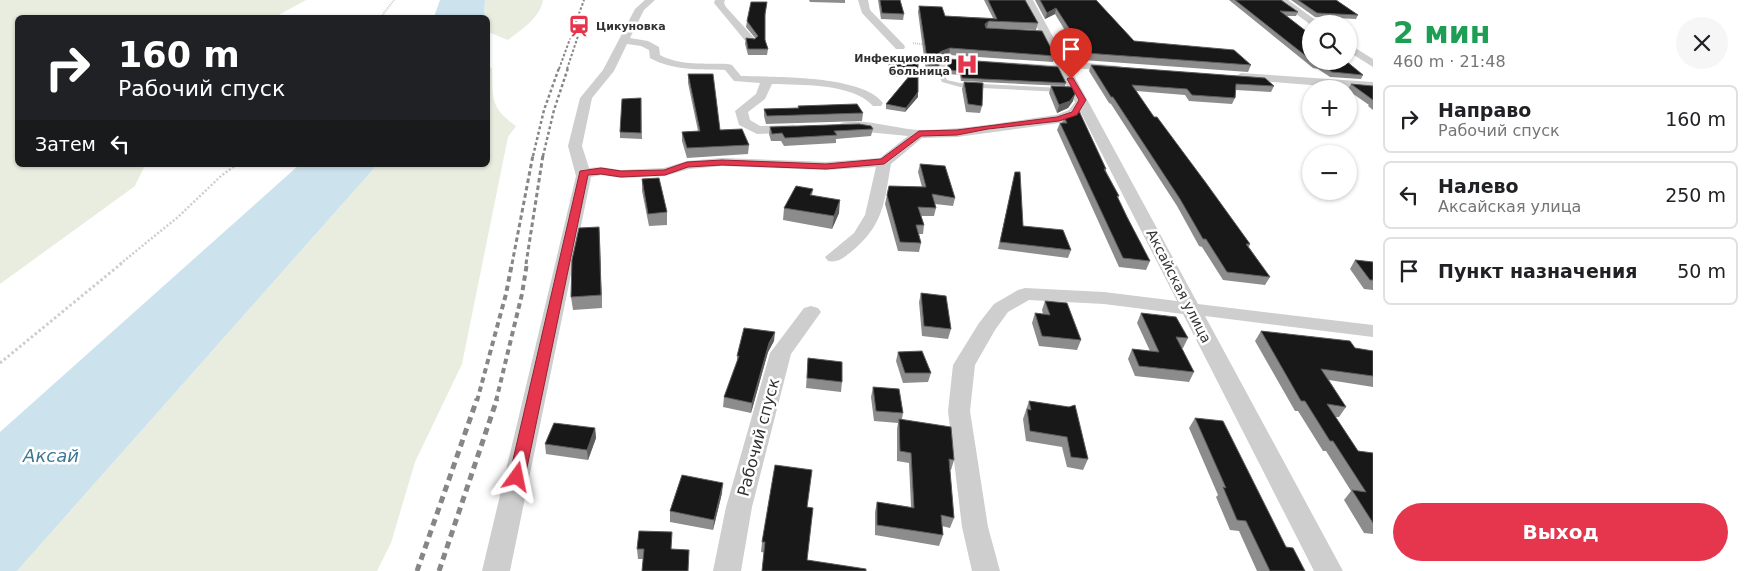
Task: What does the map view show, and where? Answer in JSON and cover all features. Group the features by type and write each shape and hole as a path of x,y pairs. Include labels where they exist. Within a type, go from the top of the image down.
{"street":[{"path":"496,571 584,176 575,146 586,98 608,71 640,9 650,0"},
{"path":"720,0 719,3 728,18 740,25 751,42"},
{"path":"861,0 865,11 900,47"},
{"name":"Аксайская улица","path":"1028,0 1041,34 1080,95 1329,571"},
{"path":"1282,0 1303,15"},
{"path":"624,41 644,43 655,49 654,56 659,60 728,67 738,78 842,87 868,95 877,103"},
{"path":"1357,53 1373,64"},
{"path":"1063,66 1130,69"},
{"path":"1227,76 1373,86"},
{"path":"766,80 761,96 741,111 744,122 757,130 809,128"},
{"path":"829,127 858,126 919,134 957,133 988,127 1059,119 1074,113 1080,95"},
{"path":"583,172 601,171 621,174 665,172 687,165 722,162 826,166 884,162 919,134"},
{"path":"834,257 860,236 873,215 884,162"},
{"path":"986,571 975,528 959,410 964,365 986,328 1001,308 1025,294 1104,298 1373,331"},
{"name":"Рабочий спуск","path":"727,571 739,507 781,353 811,312"}],"lane":[{"path":"1063,66 949,59 943,60 942,76 944,81 960,85 1080,95"}],"path":[{"path":"382,15 394,0"},
{"path":"909,40 916,44 935,46"},
{"path":"0,363 178,217 221,176 233,167"}],"shaded area":[{"path":"0,0 306,0 279,15 15,15 15,167 144,167 135,186 0,284"},
{"path":"485,0 543,0 534,18 508,40 490,33 490,15 484,15"},
{"path":"490,67 492,68 494,101 501,113 516,126 508,137 462,364 415,462 391,543 377,571 17,571 375,167 490,167"}],"water":[{"path":"440,0 485,0 484,15 435,15"},
{"name":"Аксай","path":"297,167 375,167 17,571 0,571 0,432"}],"building":[{"path":"880,0 900,0 904,14 882,13"},
{"path":"988,0 1025,0 1038,23 989,21 985,24 986,28 1042,31 1055,56 950,48 940,52 939,66 928,65 919,6 942,7 945,16 997,19"},
{"path":"1040,0 1096,0 1134,41 1234,50 1251,65 1085,53 1056,8 1047,13"},
{"path":"1235,0 1281,0 1298,12 1280,11 1302,28 1302,53"},
{"path":"1298,0 1336,0 1358,15 1317,13"},
{"path":"751,2 767,2 765,40 768,49 748,49 746,38 755,39 758,36 747,21"},
{"path":"890,55 918,58 918,92 906,108 886,104 912,73 889,72"},
{"path":"948,59 1058,67 1066,83 962,78 960,71 948,70"},
{"path":"1091,65 1265,78 1274,86 1236,84 1235,98 1192,95 1187,89 1132,85 1250,244 1246,244 1270,277 1227,272 1206,239 1203,239 1180,199"},
{"path":"1329,70 1357,70 1363,75 1332,72"},
{"path":"688,74 713,74 720,130 742,129 749,145 687,148 682,132 700,131"},
{"path":"964,82 983,83 982,106 968,104"},
{"path":"1357,85 1373,86 1373,100 1357,88"},
{"path":"1051,86 1072,87 1075,94 1070,101 1059,105"},
{"path":"641,98 641,133 620,132 622,99"},
{"path":"857,104 863,113 767,116 764,109 799,108 798,106"},
{"path":"1079,111 1106,169 1104,169 1150,261 1123,258 1060,123 1067,123 1064,117"},
{"path":"859,124 871,126 873,129 834,131 837,135 785,138 782,133 772,134 770,127"},
{"path":"920,164 945,166 955,198 932,194 936,208 918,207 924,225 916,225 921,243 900,242 887,195 889,186 926,187"},
{"path":"1015,172 1020,172 1023,226 1063,230 1071,250 1000,242"},
{"path":"659,178 667,212 648,214 642,179"},
{"path":"796,186 813,189 810,195 840,200 834,216 784,208"},
{"path":"599,227 601,295 571,297 572,260 579,228"},
{"path":"1355,260 1373,262 1373,280 1370,280"},
{"path":"921,293 946,296 951,329 924,326"},
{"path":"1045,301 1067,303 1081,340 1042,336 1035,313 1050,315"},
{"path":"1141,313 1176,317 1188,338 1176,337 1194,372 1139,366 1132,349 1159,352"},
{"path":"744,328 775,332 769,343 752,403 724,397 739,356 737,356"},
{"path":"1261,331 1350,341 1355,348 1373,351 1373,376 1321,369 1346,407 1327,404 1358,451 1373,453 1373,523 1352,490 1366,492 1333,441 1330,441 1305,401 1301,401"},
{"path":"922,351 931,373 905,373 898,352"},
{"path":"808,358 842,362 842,382 807,378"},
{"path":"873,387 899,389 903,413 876,411"},
{"path":"1029,401 1069,407 1075,405 1088,459 1071,457 1067,437 1030,431 1027,409 1031,410"},
{"path":"1195,418 1223,421 1286,547 1293,548 1305,571 1270,571 1246,521 1237,520 1223,487 1226,488"},
{"path":"899,419 951,427 954,460 949,459 954,518 941,515 943,535 877,525 877,502 914,508 911,453 900,451"},
{"path":"554,423 595,428 587,450 545,444"},
{"path":"775,465 812,470 807,507 813,508 807,560 866,569 866,571 762,571 765,542 762,542"},
{"path":"682,475 723,483 714,520 670,511"},
{"path":"639,531 672,532 671,549 689,550 688,571 642,571 644,549 637,549"}],"railway":[{"path":"559,69 584,0"},
{"path":"567,69 579,33"},
{"path":"533,156 544,110 559,68"},
{"path":"543,156 554,110 568,68"},
{"path":"512,264 533,155"},
{"path":"526,264 543,155"},
{"path":"477,401 506,294 512,263"},
{"path":"496,401 522,294 527,263"},
{"path":"417,571 477,399"},
{"path":"439,571 497,399"}],"place":[{"name":"Цикуновка","path":"579,26"},
{"name":"Инфекционная больница","path":"967,64"}],"route":[{"path":"517,477 584,176 583,172 601,171 621,174 665,172 687,165 722,162 826,166 884,162 919,134 957,133 988,127 1059,119 1074,113 1082,100 1071,79"}]}
